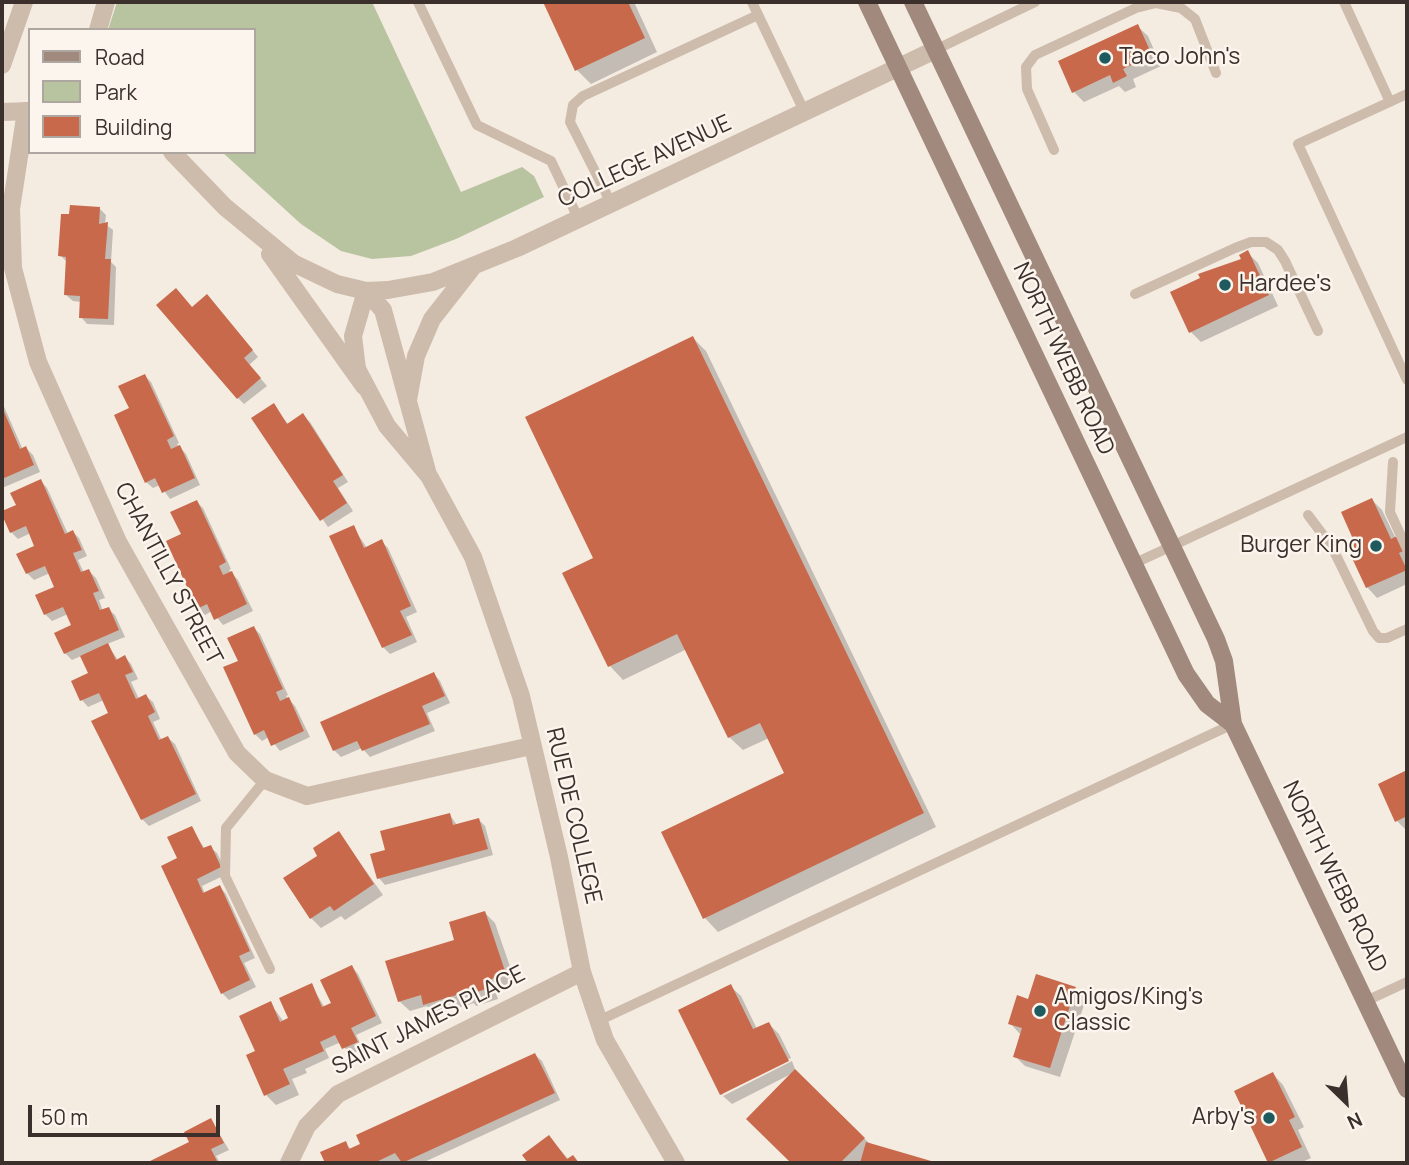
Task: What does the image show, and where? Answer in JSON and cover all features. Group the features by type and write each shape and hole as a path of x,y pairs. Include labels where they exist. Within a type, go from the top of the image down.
{"main road":[{"name":"NORTH WEBB ROAD","path":"867,2 1195,689 1208,704 1233,724"},
{"name":"NORTH WEBB ROAD","path":"912,2 1172,546 1224,662 1233,724 1407,1089"}],"street":[{"path":"2,65 24,2"},
{"path":"98,28 106,2"},
{"name":"COLLEGE AVENUE","path":"366,291 417,286 473,267 612,205 935,50"},
{"path":"2,112 28,111"},
{"name":"CHANTILLY STREET","path":"28,111 11,209 13,268 38,362 118,542 237,752 265,780 307,796 531,746"},
{"path":"174,154 258,237 293,263 321,279 366,291"},
{"path":"258,237 364,386"},
{"path":"408,400 416,356 432,319 473,267"},
{"name":"RUE DE COLLEGE","path":"366,291 352,336 357,369 387,426 429,476 473,558 521,696 559,857 582,972 598,1021 605,1040 676,1163"},
{"name":"RUE DE COLLEGE","path":"366,291 383,310 429,476"},
{"name":"SAINT JAMES PLACE","path":"289,1163 307,1126 338,1094 582,972"}],"lane":[{"path":"418,2 477,125 551,161 579,220"},
{"path":"752,2 805,113"},
{"path":"935,50 1035,2"},
{"path":"1344,2 1390,102"},
{"path":"1054,150 1027,89 1026,67 1035,55 1136,8 1157,3 1181,8 1195,19 1216,74"},
{"path":"612,205 570,122 573,106 583,96 758,15"},
{"path":"1407,94 1298,145 1407,380"},
{"path":"1135,294 1235,248 1251,242 1266,242 1278,250 1285,261 1318,331"},
{"path":"1133,564 1407,437"},
{"path":"1393,462 1390,512 1407,549"},
{"path":"1308,515 1332,547 1373,631 1379,638 1387,638 1407,629"},
{"path":"598,1021 1233,724"},
{"path":"265,780 226,828 225,876 270,968"},
{"path":"1366,1001 1407,982"}],"green space":[{"path":"117,2 372,2 461,192 522,167 534,176 544,197 456,239 411,256 372,259 341,251 301,224 224,154 256,154 256,28 109,28"}],"building":[{"path":"543,2 628,2 645,38 575,71"},
{"name":"Taco John's","path":"1138,24 1152,55 1123,69 1127,76 1113,83 1110,75 1072,93 1058,61"},
{"path":"70,205 100,207 99,224 108,222 105,259 111,259 108,319 79,318 80,296 64,295 66,257 58,256 61,214 69,214"},
{"name":"Hardee's","path":"1248,250 1269,295 1189,333 1170,292 1200,278 1198,274 1241,259 1239,255"},
{"path":"176,288 192,307 207,294 253,350 244,358 261,378 237,399 156,305"},
{"path":"693,336 924,813 703,919 661,832 784,773 760,723 728,738 677,634 608,667 562,573 593,558 525,417"},
{"path":"145,374 174,436 167,440 171,449 180,445 195,478 162,493 155,478 145,483 114,415 129,408 118,386"},
{"path":"274,403 287,424 303,413 343,475 333,481 347,503 320,521 251,418"},
{"path":"2,407 20,449 26,446 34,465 2,479"},
{"path":"41,479 65,534 73,530 82,550 73,553 81,572 89,569 99,591 93,593 100,610 109,607 119,630 64,654 54,633 71,625 63,607 44,615 35,595 54,587 45,566 26,574 16,554 34,546 26,526 10,533 2,515 2,511 16,505 10,493"},
{"name":"Burger King","path":"1372,498 1391,539 1401,534 1407,549 1399,553 1407,570 1366,588 1345,543 1353,539 1341,512"},
{"path":"197,500 226,562 219,566 223,575 232,571 247,604 214,620 207,604 197,609 166,541 181,534 170,512"},
{"path":"354,525 364,548 382,539 411,606 400,611 412,635 382,648 329,536"},
{"path":"254,626 283,689 276,692 280,701 289,697 304,731 271,746 264,730 254,735 223,667 238,661 227,638"},
{"path":"108,643 116,660 125,655 133,672 125,675 136,699 146,694 155,712 148,716 159,740 168,736 196,794 141,820 91,721 108,713 99,693 80,701 71,681 88,673 80,656"},
{"path":"434,672 445,696 422,706 430,724 362,751 357,741 333,751 320,722"},
{"path":"1407,770 1407,816 1395,822 1378,784"},
{"path":"450,813 453,825 479,818 488,849 377,879 370,854 385,850 380,831"},
{"path":"192,826 203,848 211,845 221,867 197,879 203,893 220,885 250,951 239,956 250,980 221,994 161,866 177,858 167,837"},
{"path":"339,831 374,884 334,911 330,906 310,919 283,878 317,856 313,848"},
{"path":"485,911 506,974 486,981 489,988 465,996 463,993 423,1005 421,995 398,1002 385,961 454,940 449,922"},
{"path":"352,965 376,1016 351,1028 358,1042 342,1049 335,1035 320,1042 324,1051 283,1069 290,1084 264,1096 246,1055 255,1051 239,1016 271,1001 280,1022 288,1018 279,998 312,983 322,1007 331,1003 320,980"},
{"name":"Amigos/King's Classic","path":"1036,974 1076,987 1050,1068 1013,1057 1022,1028 1008,1024 1017,995 1028,999"},
{"path":"731,984 753,1029 769,1022 789,1061 720,1095 678,1010"},
{"path":"535,1053 555,1093 402,1163 395,1153 374,1163 325,1163 320,1152 346,1141 349,1149 360,1144 356,1135"},
{"path":"795,1069 865,1138 840,1163 791,1163 746,1119"},
{"name":"Arby's","path":"1273,1072 1295,1117 1289,1120 1302,1147 1268,1163 1234,1091"},
{"path":"211,1118 224,1143 211,1149 218,1163 146,1163 189,1142 184,1132"},
{"path":"549,1135 567,1159 573,1155 579,1163 528,1163 522,1155"},
{"path":"866,1142 938,1163 860,1163"}],"place":[{"name":"Taco John's","path":"1105,58"},
{"name":"Hardee's","path":"1225,285"},
{"name":"Burger King","path":"1376,546"},
{"name":"Amigos/King's Classic","path":"1040,1011"},
{"name":"Arby's","path":"1269,1118"}]}
